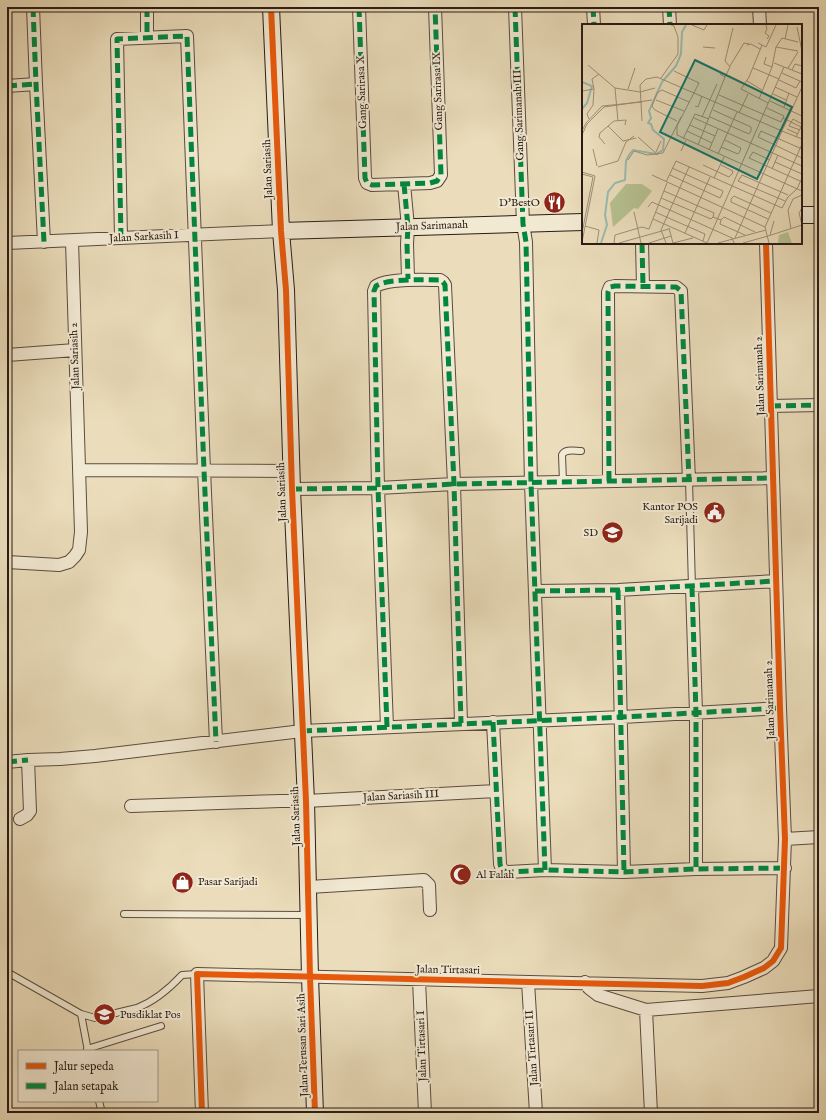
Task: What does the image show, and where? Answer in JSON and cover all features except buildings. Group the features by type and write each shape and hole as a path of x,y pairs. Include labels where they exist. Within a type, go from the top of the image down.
{"street":[{"path":"33,7 44,242"},
{"path":"147,7 147,38"},
{"name":"Jalan Sariasih","path":"271,7 281,231 286,290 291,471 306,801 310,977"},
{"name":"Gang Sarirasa X","path":"359,7 365,178 367,183 372,185 404,184"},
{"name":"Gang Sarirasa IX","path":"404,184 434,183 441,175 435,7"},
{"name":"Gang Sarimanah III","path":"515,7 523,224 526,242 531,483 545,870"},
{"path":"593,7 594,24"},
{"path":"669,7 670,24"},
{"path":"759,7 760,24"},
{"path":"121,238 117,39 187,36 216,742"},
{"path":"7,86 36,84"},
{"path":"404,184 408,227 408,279"},
{"path":"802,215 819,215"},
{"name":"Jalan Sarimanah","path":"281,231 582,222"},
{"name":"Jalan Sarkasih I","path":"7,243 281,231"},
{"name":"Jalan Sariasih 2","path":"7,562 59,565 69,562 78,550 81,532 80,470 72,241"},
{"path":"642,244 643,286"},
{"name":"Jalan Sarimanah 2","path":"585,982 702,986 728,983 764,968 773,961 781,948 785,839 766,244"},
{"path":"387,727 378,488 374,291 376,286 380,284 408,279 440,280 445,285 454,484 461,723"},
{"path":"609,481 608,292 610,287 613,286 676,287 681,291 689,480"},
{"path":"7,355 75,350"},
{"path":"771,406 819,405"},
{"path":"80,470 291,471"},
{"path":"292,489 378,488 454,484 773,478"},
{"path":"535,592 618,590 776,581"},
{"path":"692,586 696,713 696,868"},
{"path":"618,590 622,717 624,872"},
{"path":"7,762 67,759 302,731 622,717 780,708"},
{"path":"493,722 501,867 505,871 545,870 624,872 696,868 785,868"},
{"path":"20,819 27,815 30,810 28,760"},
{"name":"Jalan Sariasih III","path":"131,806 306,801 496,791"},
{"path":"785,839 819,837"},
{"path":"308,887 424,880 429,885 430,910"},
{"path":"197,974 202,1113"},
{"name":"Jalan Tirtasari","path":"197,974 420,980 585,982"},
{"name":"Jalan Terusan Sari Asih","path":"310,977 315,1113"},
{"name":"Jalan Tirtasari I","path":"420,980 425,1113"},
{"name":"Jalan Tirtasari II","path":"528,982 536,1113"},
{"path":"585,982 589,988 598,995 646,1010 819,996"},
{"path":"646,1010 651,1113"}],"lane":[{"path":"563,482 563,452 566,450 581,451"},
{"path":"689,480 692,586"},
{"path":"124,914 309,915"},
{"path":"7,972 81,1014 95,1018 137,1008 150,1002 169,989 182,975 197,974"},
{"path":"81,1014 88,1050 162,1026"},
{"path":"99,1102 102,1113"}],"marked path":[{"path":"33,7 44,242"},
{"path":"147,7 147,38"},
{"path":"359,7 365,178 367,183 372,185 430,183 437,181 441,175 435,7"},
{"path":"515,7 523,224 526,242 531,483 545,870"},
{"path":"593,7 594,24"},
{"path":"669,7 670,24"},
{"path":"121,238 117,39 187,36 216,742"},
{"path":"7,86 36,84"},
{"path":"404,184 408,227 408,279"},
{"path":"642,244 643,286"},
{"path":"387,727 378,488 374,291 376,286 382,283 407,280 440,280 445,285 454,484 461,723"},
{"path":"609,481 608,292 610,287 615,286 676,287 681,291 689,480"},
{"path":"771,406 819,405"},
{"path":"292,489 378,488 454,484 773,478"},
{"path":"535,591 618,590 776,581"},
{"path":"692,587 696,713 696,869"},
{"path":"618,590 624,872"},
{"path":"302,731 622,717 780,708"},
{"path":"493,722 500,864 505,871 545,870 624,872 696,869 785,868"},
{"path":"7,762 28,760"}],"cycle path":[{"path":"271,7 281,231 286,290 292,489 306,801 315,1113"},
{"path":"202,1113 197,974 702,986 728,983 764,968 773,961 781,948 785,839 766,244"}],"place":[{"name":"D'BestO","path":"555,203"},
{"name":"Kantor POS Sarijadi","path":"714,513"},
{"name":"SD","path":"613,533"},
{"name":"Al Falah","path":"461,875"},
{"name":"Pasar Sarijadi","path":"182,882"},
{"name":"Pusdiklat Pos","path":"105,1015"}]}
